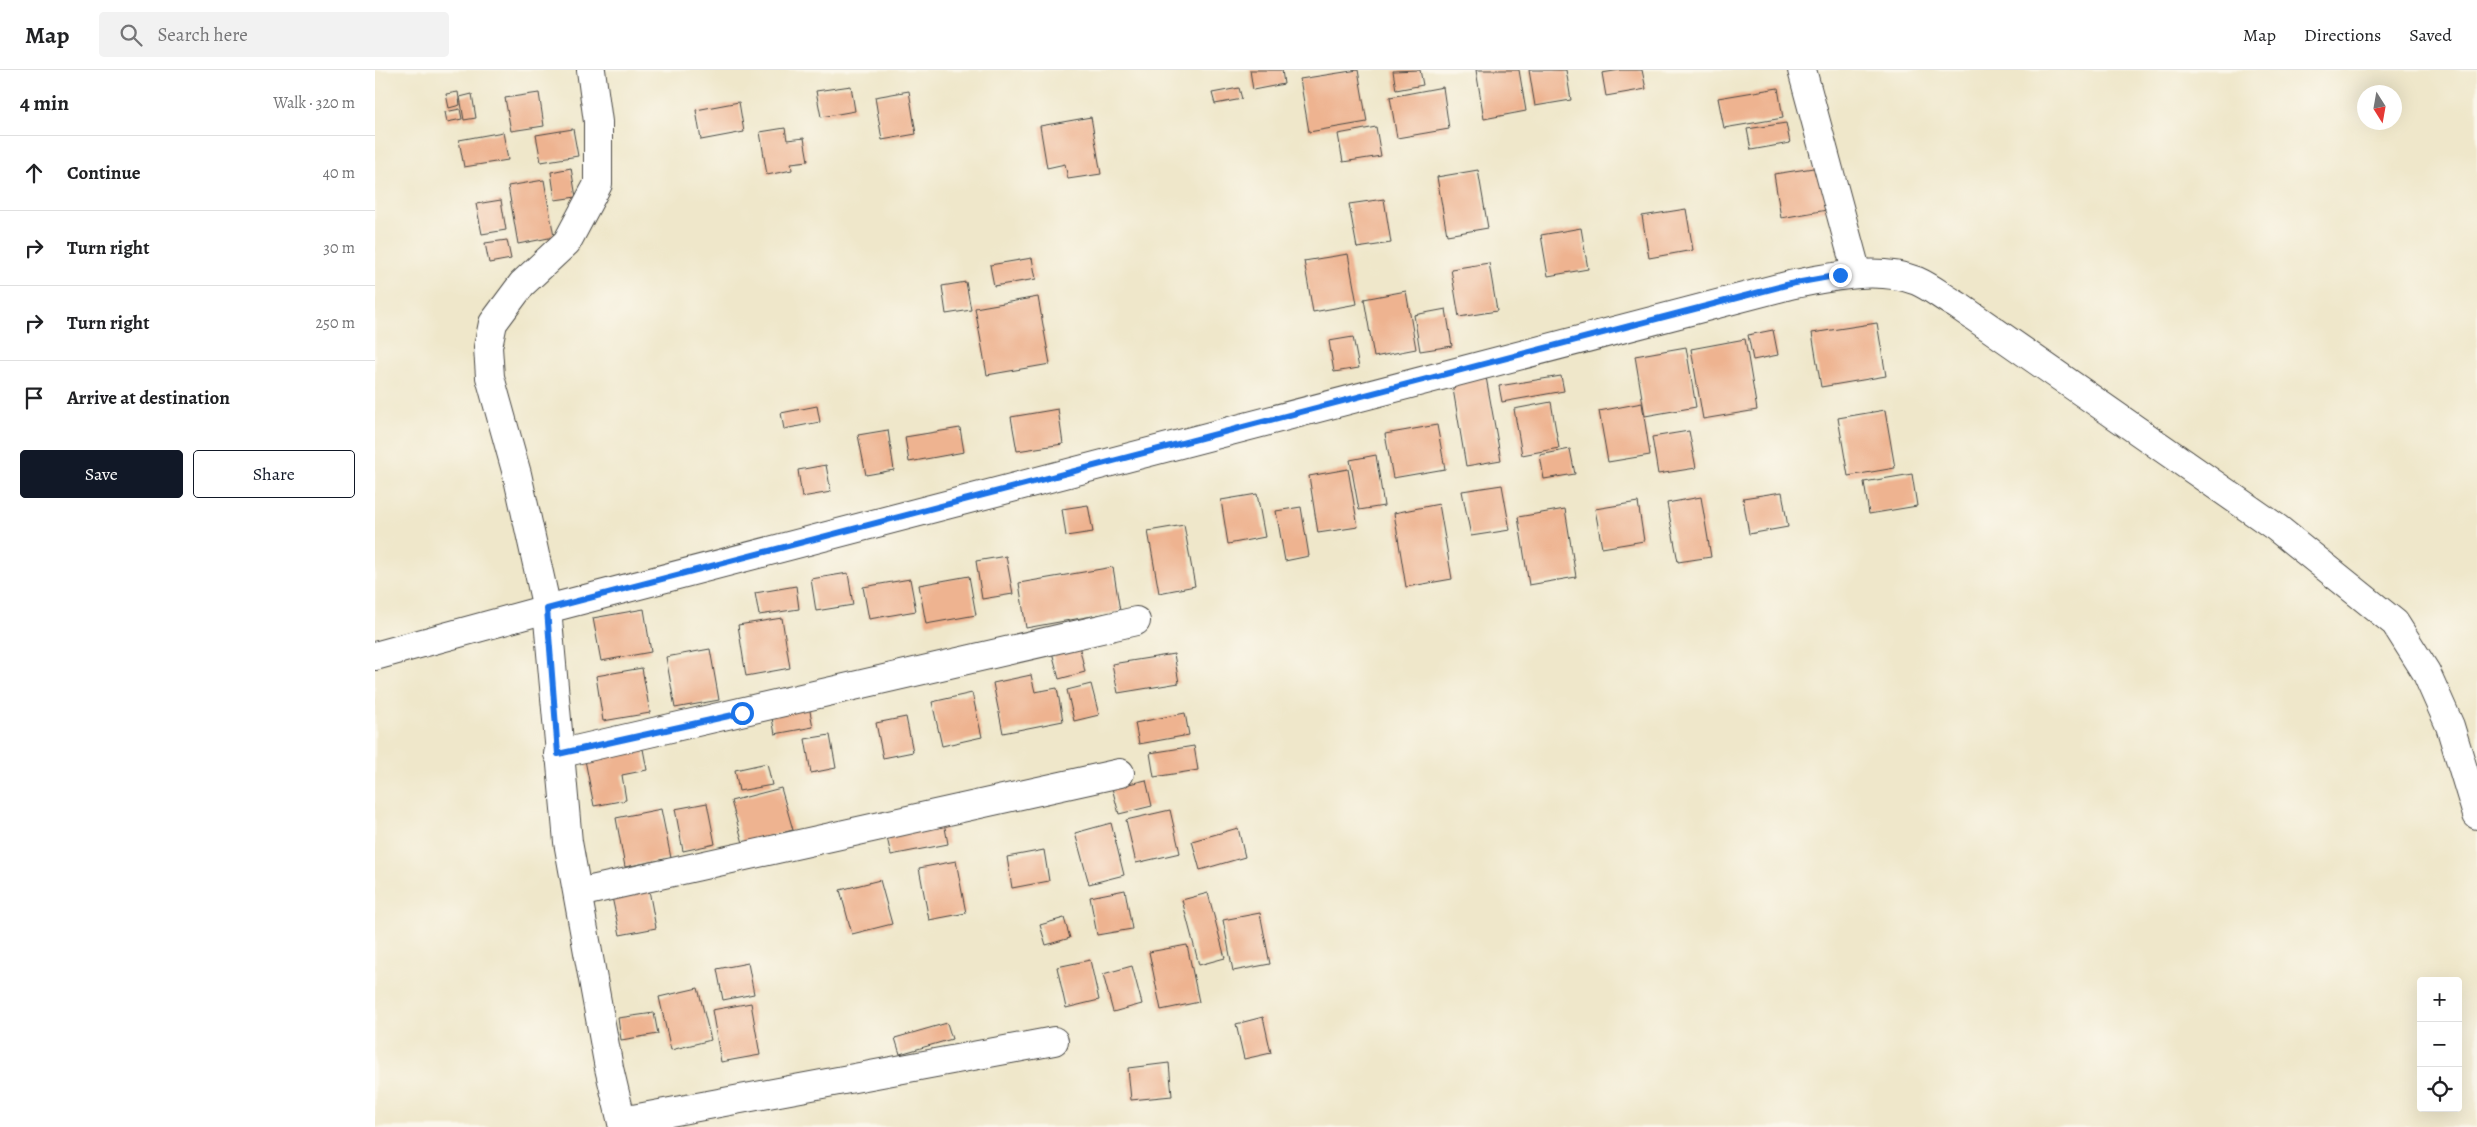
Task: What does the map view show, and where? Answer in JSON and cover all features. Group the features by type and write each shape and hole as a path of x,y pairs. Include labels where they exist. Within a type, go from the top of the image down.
{"street":[{"path":"591,70 598,122 598,184 567,242 522,284 493,323 488,348 490,376 517,474 547,609 558,754 568,842 609,1068 622,1124 1053,1041"},
{"path":"1802,70 1857,274"},
{"path":"375,656 547,609 1790,284 1840,275 1876,274 1917,281 1957,305 2277,528 2395,623 2426,672 2450,726 2477,815"},
{"path":"558,754 1136,621"},
{"path":"577,894 1121,773"}],"building":[{"path":"1250,70 1282,70 1284,84 1253,90"},
{"path":"1358,70 1367,122 1309,132 1300,79"},
{"path":"1420,70 1423,85 1396,90 1393,71"},
{"path":"1476,70 1519,70 1526,111 1484,119"},
{"path":"1529,70 1566,70 1571,100 1535,106"},
{"path":"1620,70 1642,70 1646,89 1606,96 1602,73"},
{"path":"851,86 855,111 821,117 816,91"},
{"path":"1443,87 1449,129 1397,138 1390,97"},
{"path":"1239,88 1242,99 1215,104 1212,93"},
{"path":"1778,88 1783,118 1724,128 1718,98"},
{"path":"909,91 916,134 882,140 875,97"},
{"path":"458,92 460,105 449,108 446,94"},
{"path":"539,93 544,126 511,131 505,98"},
{"path":"472,94 476,118 464,120 460,97"},
{"path":"739,102 744,132 701,140 696,110"},
{"path":"460,109 462,119 447,122 445,112"},
{"path":"1091,117 1101,174 1068,179 1065,164 1047,168 1040,126"},
{"path":"1786,123 1790,143 1751,150 1747,129"},
{"path":"1376,127 1381,156 1343,162 1338,134"},
{"path":"785,128 787,140 804,138 808,161 791,163 792,170 767,175 760,132"},
{"path":"573,129 578,156 541,162 536,135"},
{"path":"503,132 508,160 464,167 459,140"},
{"path":"1820,167 1827,210 1781,218 1774,174"},
{"path":"571,168 576,197 555,200 551,172"},
{"path":"1478,170 1488,228 1447,235 1437,177"},
{"path":"544,180 554,237 518,244 508,186"},
{"path":"1384,199 1391,243 1357,248 1349,204"},
{"path":"501,200 506,230 482,234 476,204"},
{"path":"1686,209 1693,250 1649,258 1642,216"},
{"path":"1581,228 1588,269 1548,276 1541,235"},
{"path":"507,240 511,259 489,263 485,243"},
{"path":"1348,254 1357,304 1313,312 1304,261"},
{"path":"1032,258 1036,279 994,286 990,265"},
{"path":"1489,263 1497,311 1459,317 1451,269"},
{"path":"966,282 971,310 946,314 942,286"},
{"path":"1406,291 1416,349 1374,357 1364,299"},
{"path":"1038,297 1050,364 987,375 975,308"},
{"path":"1446,309 1452,346 1420,351 1414,315"},
{"path":"1877,323 1886,376 1821,387 1812,333"},
{"path":"1773,330 1778,355 1753,360 1748,335"},
{"path":"1353,337 1359,368 1334,372 1329,341"},
{"path":"1745,339 1757,410 1703,419 1691,349"},
{"path":"1686,347 1696,407 1645,416 1635,356"},
{"path":"1561,376 1564,391 1502,402 1499,386"},
{"path":"1486,377 1501,460 1466,466 1452,383"},
{"path":"1551,402 1559,448 1522,455 1514,409"},
{"path":"1642,403 1650,455 1608,462 1599,411"},
{"path":"817,406 820,422 784,429 781,413"},
{"path":"1058,409 1063,444 1017,451 1011,417"},
{"path":"1885,410 1895,468 1848,476 1838,418"},
{"path":"1437,425 1445,469 1393,478 1385,434"},
{"path":"960,428 964,452 909,462 905,437"},
{"path":"888,430 894,470 866,475 858,435"},
{"path":"1689,431 1696,468 1658,474 1652,437"},
{"path":"1570,449 1575,474 1544,479 1540,455"},
{"path":"1376,455 1384,506 1359,510 1350,460"},
{"path":"826,465 831,492 802,497 798,470"},
{"path":"1348,469 1358,527 1318,533 1309,476"},
{"path":"1912,474 1917,506 1869,514 1864,482"},
{"path":"1502,485 1510,530 1471,536 1462,491"},
{"path":"1782,492 1788,527 1749,534 1743,498"},
{"path":"1257,494 1265,537 1228,544 1221,500"},
{"path":"1701,497 1711,557 1678,562 1667,503"},
{"path":"1638,502 1644,541 1602,548 1595,509"},
{"path":"1439,504 1452,579 1406,587 1394,513"},
{"path":"1088,505 1093,532 1066,536 1062,509"},
{"path":"1301,507 1309,556 1285,561 1276,511"},
{"path":"1565,509 1576,577 1529,585 1518,517"},
{"path":"1184,525 1195,586 1159,593 1148,531"},
{"path":"1006,556 1013,594 982,599 976,561"},
{"path":"1113,567 1120,611 1026,628 1019,583"},
{"path":"848,573 853,605 816,611 811,579"},
{"path":"969,576 976,615 926,624 919,585"},
{"path":"910,579 916,611 869,619 863,587"},
{"path":"796,586 799,609 759,615 755,593"},
{"path":"644,609 651,652 601,661 593,618"},
{"path":"782,618 790,668 746,676 738,625"},
{"path":"1079,645 1085,672 1059,679 1052,652"},
{"path":"710,649 719,700 675,708 666,657"},
{"path":"1174,654 1179,683 1118,693 1112,664"},
{"path":"642,668 650,713 603,721 596,676"},
{"path":"1031,675 1035,692 1057,688 1063,721 1003,733 993,683"},
{"path":"1091,684 1099,715 1074,721 1067,690"},
{"path":"972,693 982,737 942,746 932,702"},
{"path":"809,706 813,727 775,734 771,713"},
{"path":"1185,713 1189,735 1139,744 1135,723"},
{"path":"906,717 913,752 883,758 876,723"},
{"path":"830,735 836,768 811,773 805,739"},
{"path":"1194,746 1198,770 1154,777 1150,753"},
{"path":"643,749 647,770 622,775 626,800 594,806 585,760"},
{"path":"767,763 772,785 739,791 735,770"},
{"path":"1146,780 1152,806 1119,814 1112,788"},
{"path":"781,788 793,830 743,843 731,801"},
{"path":"707,803 715,844 683,851 675,809"},
{"path":"661,809 671,858 625,867 616,818"},
{"path":"1170,810 1180,853 1136,863 1126,820"},
{"path":"944,822 948,844 891,855 886,833"},
{"path":"1111,823 1124,875 1089,884 1075,833"},
{"path":"1238,828 1245,857 1200,870 1192,841"},
{"path":"1044,850 1049,881 1012,888 1007,857"},
{"path":"956,861 966,913 929,920 919,868"},
{"path":"880,880 892,924 852,934 840,890"},
{"path":"649,890 656,928 620,935 612,897"},
{"path":"1125,890 1132,929 1097,935 1090,897"},
{"path":"1208,893 1225,958 1199,965 1182,900"},
{"path":"1260,913 1270,964 1233,971 1223,920"},
{"path":"1064,918 1070,938 1046,945 1040,925"},
{"path":"1187,945 1199,1002 1161,1010 1149,952"},
{"path":"1090,960 1099,1000 1066,1008 1057,967"},
{"path":"748,963 754,994 723,1000 717,969"},
{"path":"1132,966 1142,1004 1113,1012 1103,974"},
{"path":"698,988 711,1040 671,1050 659,997"},
{"path":"751,1003 760,1055 721,1062 712,1010"},
{"path":"654,1013 658,1034 621,1040 618,1018"},
{"path":"1263,1017 1271,1053 1244,1059 1236,1024"},
{"path":"947,1023 952,1039 900,1054 895,1038"},
{"path":"1169,1063 1172,1096 1131,1100 1128,1068"}],"route":[{"path":"742,713 558,754 547,609 1790,284 1840,275"}]}
